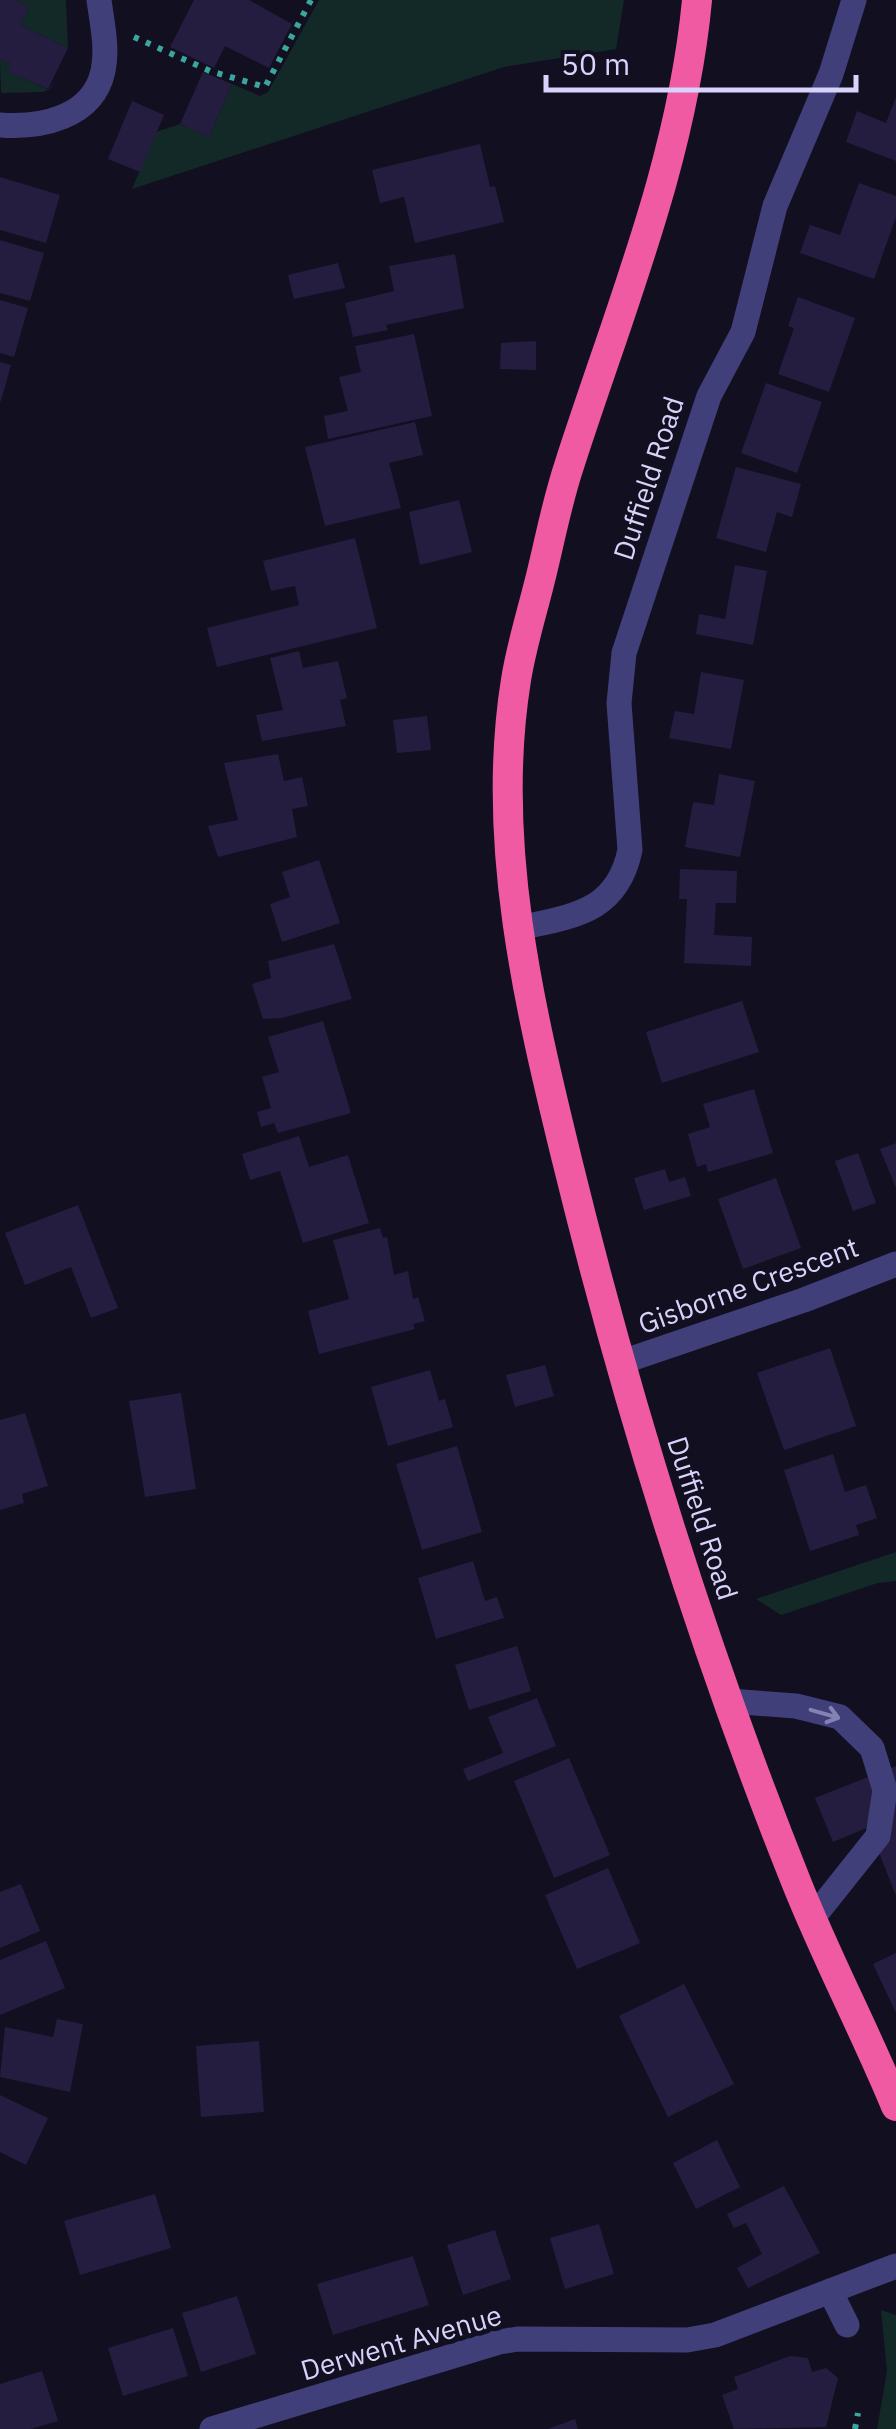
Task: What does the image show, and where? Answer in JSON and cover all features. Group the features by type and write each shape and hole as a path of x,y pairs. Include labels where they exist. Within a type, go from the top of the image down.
{"highway":[{"name":"Duffield Road","path":"697,0 676,133 651,223 566,473 516,678 509,771 511,861 535,1030 619,1362 729,1701 812,1919 896,2106"}],"street":[{"name":"Duffield Road","path":"519,928 558,920 601,904 626,872 630,850 619,702 624,654 709,396 743,332 775,206 831,74 854,0"},
{"path":"0,125 24,127 50,122 84,105 103,72 100,12"},
{"name":"Gisborne Crescent","path":"619,1362 804,1300 896,1264"},
{"path":"729,1701 796,1706 840,1717 872,1748 885,1790 878,1836 812,1919"},
{"name":"Derwent Avenue","path":"212,2429 477,2347 518,2339 701,2338 740,2328 896,2266"},
{"path":"830,2291 847,2325"}],"path":[{"path":"100,12 210,72 265,87 310,0"},
{"path":"855,2429 858,2412"}],"green space":[{"path":"15,0 66,0 68,48 20,25 29,7"},
{"path":"319,0 624,0 616,49 504,67 132,189 156,132 180,124 209,137 232,84 260,96 268,92"},
{"path":"0,59 11,64 8,71 47,89 57,84 44,92 1,93"},
{"path":"896,1552 896,1581 878,1583 781,1615 756,1599"},
{"path":"881,2310 896,2315 896,2429 877,2429 887,2371"}],"building":[{"path":"0,0 15,0 29,7 20,25 68,48 48,89 7,71 11,64 0,59"},
{"path":"194,0 249,0 292,24 269,68 225,46 214,68 170,47"},
{"path":"203,72 232,84 209,137 180,124"},
{"path":"896,97 896,161 846,142 857,111 886,123"},
{"path":"132,101 164,115 140,172 108,159"},
{"path":"480,144 490,187 495,186 504,222 415,243 404,197 380,203 372,170"},
{"path":"0,177 60,195 46,243 0,230"},
{"path":"859,183 896,196 896,217 874,279 800,253 810,225 840,235"},
{"path":"0,240 44,253 30,301 0,293"},
{"path":"455,254 464,308 386,325 388,330 353,337 345,303 394,291 389,266"},
{"path":"338,263 345,288 294,299 288,275"},
{"path":"798,297 855,318 829,392 778,374 794,328 788,326"},
{"path":"0,300 28,308 14,357 0,353"},
{"path":"414,334 432,416 328,439 324,416 348,411 339,377 361,372 355,346"},
{"path":"536,341 536,370 500,369 501,343"},
{"path":"0,362 11,365 1,401 0,401"},
{"path":"766,383 822,402 797,473 741,453"},
{"path":"415,422 423,455 389,463 401,508 325,526 305,447"},
{"path":"736,467 801,484 792,517 777,512 766,552 716,538"},
{"path":"459,500 472,552 420,565 409,512"},
{"path":"355,538 377,628 217,667 207,628 299,605 295,586 271,591 263,561"},
{"path":"735,565 767,571 753,645 696,634 699,614 725,619"},
{"path":"299,651 303,668 338,661 347,698 340,700 346,726 262,741 256,715 283,710 270,658"},
{"path":"701,672 744,680 731,749 669,738 675,711 694,714"},
{"path":"427,716 431,750 397,753 393,720"},
{"path":"278,754 284,781 302,777 308,806 292,809 297,837 218,857 208,826 238,820 224,763"},
{"path":"719,774 755,781 740,857 685,847 693,802 714,805"},
{"path":"319,860 340,923 282,942 270,904 290,897 282,872"},
{"path":"680,869 737,871 736,903 716,903 714,935 752,937 751,966 684,963 687,899 679,899"},
{"path":"334,944 352,999 282,1018 263,1019 252,984 271,978 268,961"},
{"path":"742,1001 759,1052 662,1083 646,1032"},
{"path":"323,1021 351,1113 278,1133 274,1123 261,1127 257,1112 271,1108 262,1077 279,1072 268,1037"},
{"path":"754,1089 773,1153 708,1172 706,1164 697,1167 688,1134 710,1127 703,1104"},
{"path":"299,1136 309,1167 348,1155 369,1223 303,1243 280,1171 250,1180 242,1154"},
{"path":"896,1143 896,1188 880,1149"},
{"path":"858,1153 876,1203 853,1211 835,1161"},
{"path":"665,1169 669,1182 685,1177 691,1196 644,1210 634,1178"},
{"path":"776,1178 801,1248 743,1269 718,1199"},
{"path":"78,1205 118,1308 91,1318 71,1267 25,1285 5,1233"},
{"path":"380,1228 383,1238 387,1237 394,1275 408,1271 413,1299 418,1297 425,1321 413,1324 415,1329 319,1354 308,1311 349,1299 333,1240"},
{"path":"830,1348 856,1426 784,1450 757,1373"},
{"path":"545,1365 554,1396 515,1407 506,1375"},
{"path":"430,1370 439,1401 445,1399 453,1427 388,1446 371,1387"},
{"path":"181,1393 196,1489 145,1497 129,1401"},
{"path":"25,1413 48,1486 22,1494 24,1503 0,1510 0,1420"},
{"path":"457,1446 482,1532 422,1550 396,1464"},
{"path":"833,1454 845,1492 866,1485 877,1518 856,1525 859,1535 810,1551 784,1470"},
{"path":"473,1561 485,1601 497,1597 504,1618 436,1639 418,1578"},
{"path":"517,1646 531,1691 469,1710 455,1665"},
{"path":"537,1698 556,1746 468,1781 463,1769 503,1753 488,1717"},
{"path":"569,1758 610,1855 554,1878 514,1781"},
{"path":"896,1766 896,1896 869,1827 833,1842 815,1798"},
{"path":"608,1868 640,1943 577,1969 545,1895"},
{"path":"21,1884 40,1931 0,1948 0,1892"},
{"path":"46,1941 65,1988 0,2015 0,1960"},
{"path":"896,1953 896,2013 873,1964"},
{"path":"684,1984 734,2084 668,2117 619,2016"},
{"path":"57,2019 83,2024 70,2092 0,2077 5,2027 53,2037"},
{"path":"259,2041 264,2112 201,2117 196,2046"},
{"path":"0,2095 48,2118 26,2165 0,2152"},
{"path":"717,2140 740,2187 696,2209 673,2163"},
{"path":"784,2186 820,2253 748,2288 737,2268 762,2254 746,2223 734,2228 727,2214"},
{"path":"155,2194 171,2248 80,2275 64,2221"},
{"path":"599,2224 614,2274 565,2289 550,2238"},
{"path":"495,2230 511,2279 463,2295 447,2245"},
{"path":"413,2256 429,2305 333,2335 317,2284"},
{"path":"237,2296 256,2354 201,2372 182,2313"},
{"path":"173,2328 188,2376 123,2396 108,2348"},
{"path":"790,2356 808,2358 812,2372 826,2368 838,2378 826,2427 734,2429 722,2395 738,2389 734,2377"},
{"path":"42,2371 58,2421 31,2429 0,2429 0,2384"},
{"path":"575,2419 578,2429 548,2429"}]}
